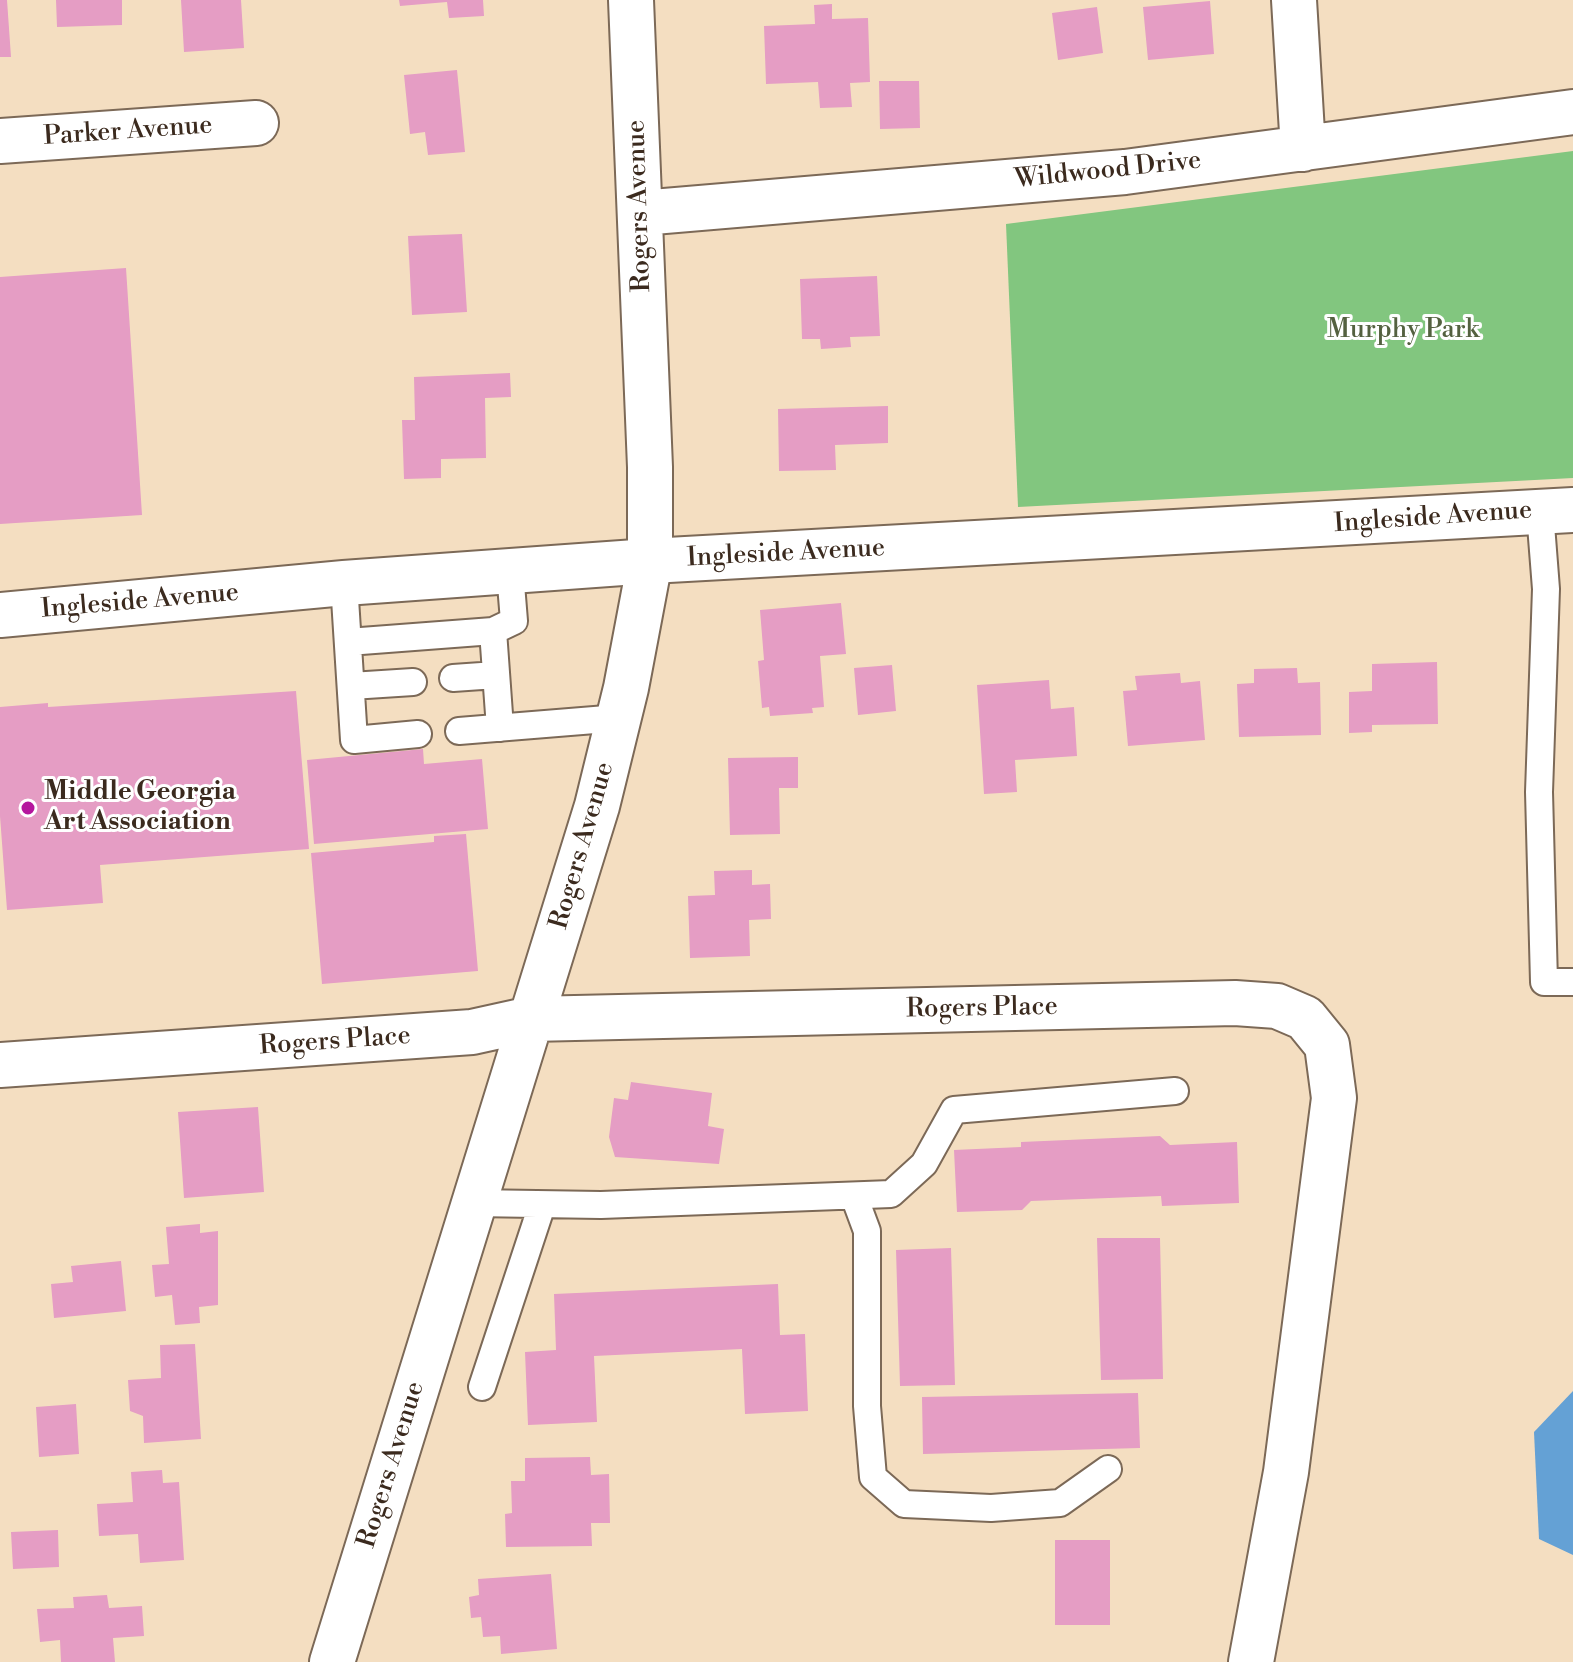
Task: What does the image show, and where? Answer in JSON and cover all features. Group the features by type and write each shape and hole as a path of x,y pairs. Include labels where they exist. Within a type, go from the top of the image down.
{"street":[{"name":"Rogers Avenue","path":"332,1662 597,806 619,718 650,561 641,213 631,0"},
{"path":"1294,0 1303,149"},
{"name":"Wildwood Drive","path":"641,213 1125,172 1573,112"},
{"name":"Parker Avenue","path":"0,141 256,123"},
{"name":"Ingleside Avenue","path":"0,615 344,583 650,561 1557,511"},
{"name":"Rogers Place","path":"0,1065 472,1032 531,1019 1235,1003 1277,1006 1305,1018 1327,1045 1334,1098 1286,1472 1251,1662"}],"lane":[{"path":"1557,511 1546,589 1539,792 1544,982 1573,982"},
{"path":"348,642 493,631 514,621 510,572"},
{"path":"344,583 354,740 418,734"},
{"path":"493,631 500,728"},
{"path":"453,678 496,675"},
{"path":"351,686 413,682"},
{"path":"459,731 619,718"},
{"path":"473,1203 542,1205 891,1194 924,1164 954,1110 1175,1091"},
{"path":"854,1196 867,1231 867,1406 873,1477 904,1504 991,1508 1060,1503 1108,1469"},
{"path":"482,1387 542,1205"}],"green space":[{"name":"Murphy Park","path":"1573,151 1573,478 1018,507 1006,224"}],"water":[{"path":"1573,1391 1573,1555 1539,1539 1534,1432"}],"building":[{"path":"0,0 7,0 11,57 0,57"},
{"path":"56,0 122,0 122,25 57,27"},
{"path":"181,0 241,0 244,48 184,52"},
{"path":"399,0 483,0 484,16 449,18 447,2 400,6"},
{"path":"1210,1 1214,54 1148,60 1143,7"},
{"path":"832,4 832,19 868,18 870,82 850,83 852,107 820,108 818,82 766,84 764,26 815,24 814,5"},
{"path":"1097,7 1103,53 1058,60 1052,13"},
{"path":"457,70 465,152 428,155 425,132 410,134 404,75"},
{"path":"879,81 919,81 920,128 880,129"},
{"path":"462,234 467,312 412,315 408,236"},
{"path":"126,268 142,515 0,524 0,277"},
{"path":"877,276 880,336 850,337 851,347 821,349 820,339 802,339 800,279"},
{"path":"510,373 511,397 485,398 486,458 441,459 441,478 404,479 402,420 415,420 414,377"},
{"path":"888,406 888,443 835,445 836,470 779,471 778,409"},
{"path":"841,603 846,654 820,656 824,707 812,708 813,713 770,716 769,707 762,708 758,661 764,660 760,610"},
{"path":"1437,662 1438,724 1372,725 1372,732 1349,733 1349,692 1372,691 1372,664"},
{"path":"892,665 896,711 858,715 854,668"},
{"path":"1297,668 1298,683 1320,682 1321,735 1239,737 1237,684 1254,683 1254,669"},
{"path":"1180,673 1181,683 1200,681 1205,740 1128,746 1123,691 1137,690 1135,676"},
{"path":"1049,680 1051,709 1074,707 1077,756 1015,760 1017,792 984,794 977,685"},
{"path":"296,691 309,849 100,865 103,903 7,910 0,816 0,707 48,703 48,707"},
{"path":"423,749 424,764 482,759 488,829 314,844 307,760"},
{"path":"798,757 798,788 779,788 780,834 730,835 728,758"},
{"path":"466,834 478,971 322,984 311,853 434,842 434,836"},
{"path":"752,870 752,885 770,884 771,919 749,920 750,956 690,958 688,896 715,895 714,871"},
{"path":"631,1082 712,1093 708,1126 724,1129 719,1164 615,1157 609,1137 614,1098 628,1100"},
{"path":"258,1107 264,1192 184,1198 178,1112"},
{"path":"1160,1136 1170,1145 1237,1142 1239,1203 1162,1206 1161,1196 1031,1201 1022,1210 957,1212 954,1150 1021,1147 1021,1142"},
{"path":"200,1224 200,1233 218,1231 218,1305 199,1307 200,1323 175,1325 172,1295 155,1297 152,1265 169,1264 166,1227"},
{"path":"1097,1238 1160,1238 1163,1379 1101,1380"},
{"path":"951,1248 955,1385 900,1386 896,1250"},
{"path":"121,1261 126,1311 54,1318 51,1284 73,1282 71,1266"},
{"path":"778,1284 780,1335 805,1334 808,1411 745,1414 742,1349 594,1356 597,1422 528,1425 525,1352 556,1350 554,1294"},
{"path":"195,1344 201,1439 144,1443 143,1416 130,1411 128,1380 161,1378 160,1345"},
{"path":"1138,1393 1140,1448 923,1454 922,1397"},
{"path":"76,1404 79,1454 39,1457 36,1407"},
{"path":"590,1457 591,1475 609,1474 610,1523 591,1523 592,1546 506,1547 505,1514 512,1513 511,1481 525,1481 525,1458"},
{"path":"162,1470 163,1483 179,1482 184,1560 140,1563 138,1534 99,1536 97,1504 133,1502 131,1472"},
{"path":"58,1530 59,1567 13,1569 11,1532"},
{"path":"1055,1540 1110,1540 1110,1625 1055,1625"},
{"path":"551,1574 557,1649 501,1654 500,1636 483,1637 481,1617 471,1618 469,1597 479,1595 478,1579"},
{"path":"107,1595 109,1608 142,1606 144,1636 113,1638 115,1662 61,1662 60,1640 40,1642 37,1609 74,1608 73,1597"}],"place":[{"name":"Middle Georgia Art Association","path":"28,808"}]}
